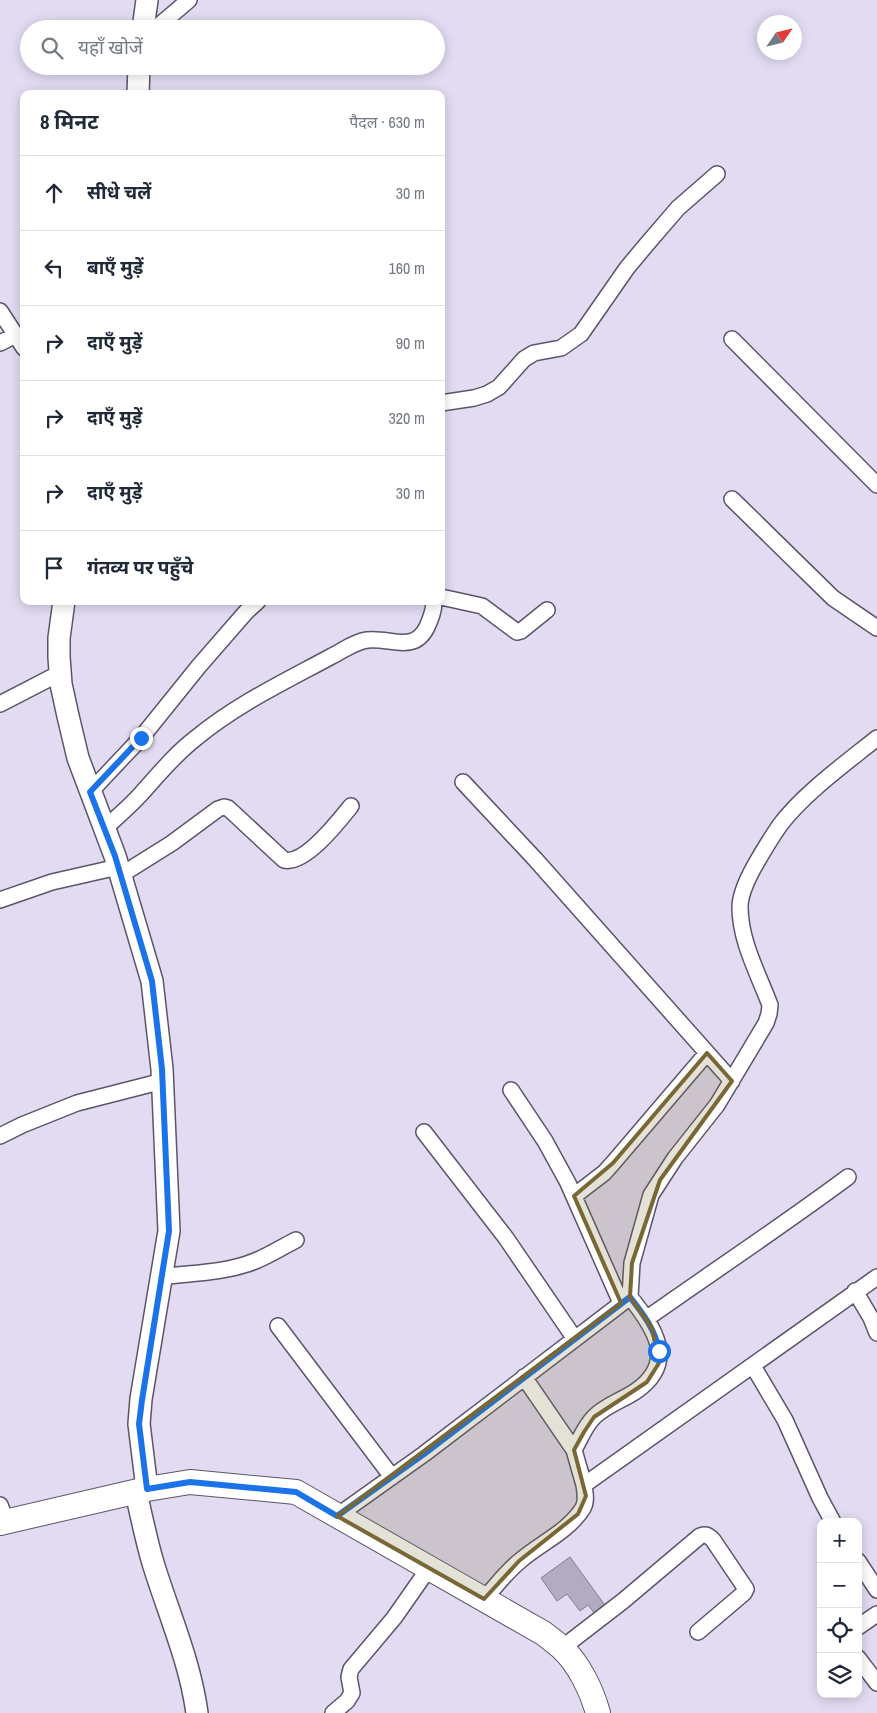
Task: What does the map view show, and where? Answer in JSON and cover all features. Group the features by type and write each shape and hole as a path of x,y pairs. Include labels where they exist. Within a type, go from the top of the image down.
{"main road":[{"path":"2,1516 190,1482 296,1492 544,1633 562,1648 577,1667 589,1689 598,1713"}],"street":[{"path":"144,20 147,0"},
{"path":"166,20 189,0"},
{"path":"138,90 139,75"},
{"path":"445,402 487,394 499,387 524,359 534,353 561,348 581,334 627,268 678,208 717,174"},
{"path":"0,311 20,341 0,343"},
{"path":"732,339 877,485"},
{"path":"732,499 834,598 877,628"},
{"path":"445,598 482,606 517,632 521,631 547,610"},
{"path":"63,605 59,638 60,673 68,716 78,758 120,871 152,981 162,1081 169,1231 139,1424 141,1491 153,1561 190,1680 197,1713"},
{"path":"90,792 141,738 222,639 254,605"},
{"path":"104,829 140,796 175,756 224,716 356,643 383,640 403,644 419,638 426,629 433,613 434,605"},
{"path":"0,704 60,673"},
{"path":"337,1516 392,1477 625,1300 633,1255 651,1195 675,1158 717,1105 766,1023 769,1014 770,1005 745,939 741,918 740,904 750,875 781,824 800,803 877,738"},
{"path":"462,782 535,858 732,1081"},
{"path":"0,900 52,882 120,871 172,843 218,809 224,807 228,808 270,849 288,861 299,858 314,846 336,825 351,806"},
{"path":"574,1196 614,1163 707,1053"},
{"path":"0,1136 22,1125 78,1103 162,1081"},
{"path":"511,1090 545,1141 625,1300 646,1319 657,1340 659,1351 659,1363 654,1373 637,1390 594,1417 574,1450"},
{"path":"424,1132 506,1238 575,1339"},
{"path":"646,1319 800,1213 848,1176"},
{"path":"162,1277 247,1264 265,1257 296,1240"},
{"path":"584,1486 877,1276"},
{"path":"855,1291 877,1333"},
{"path":"278,1326 392,1477"},
{"path":"753,1366 784,1420 831,1518"},
{"path":"492,1604 519,1561 559,1532 578,1514 584,1506 586,1496 574,1450 524,1377"},
{"path":"562,1648 623,1601 700,1536 708,1535 746,1589 744,1593 698,1632"},
{"path":"859,1563 877,1590"},
{"path":"333,1713 347,1701 352,1693 349,1677 351,1670 394,1618 429,1568"},
{"path":"862,1625 877,1614"},
{"path":"862,1663 877,1683"}],"highlighted area":[{"path":"707,1053 732,1081 660,1180 632,1263 630,1297 652,1328 659,1363 647,1382 594,1417 574,1450 586,1496 578,1514 519,1561 484,1599 337,1516 621,1303 574,1196 613,1163"}],"building":[{"path":"570,1557 607,1608 596,1615 588,1605 580,1611 567,1594 557,1601 541,1578"}],"route":[{"path":"141,738 90,792 115,856 152,981 162,1069 169,1231 139,1424 147,1489 190,1482 296,1492 337,1516 424,1454 630,1297 652,1328 659,1351"}]}
